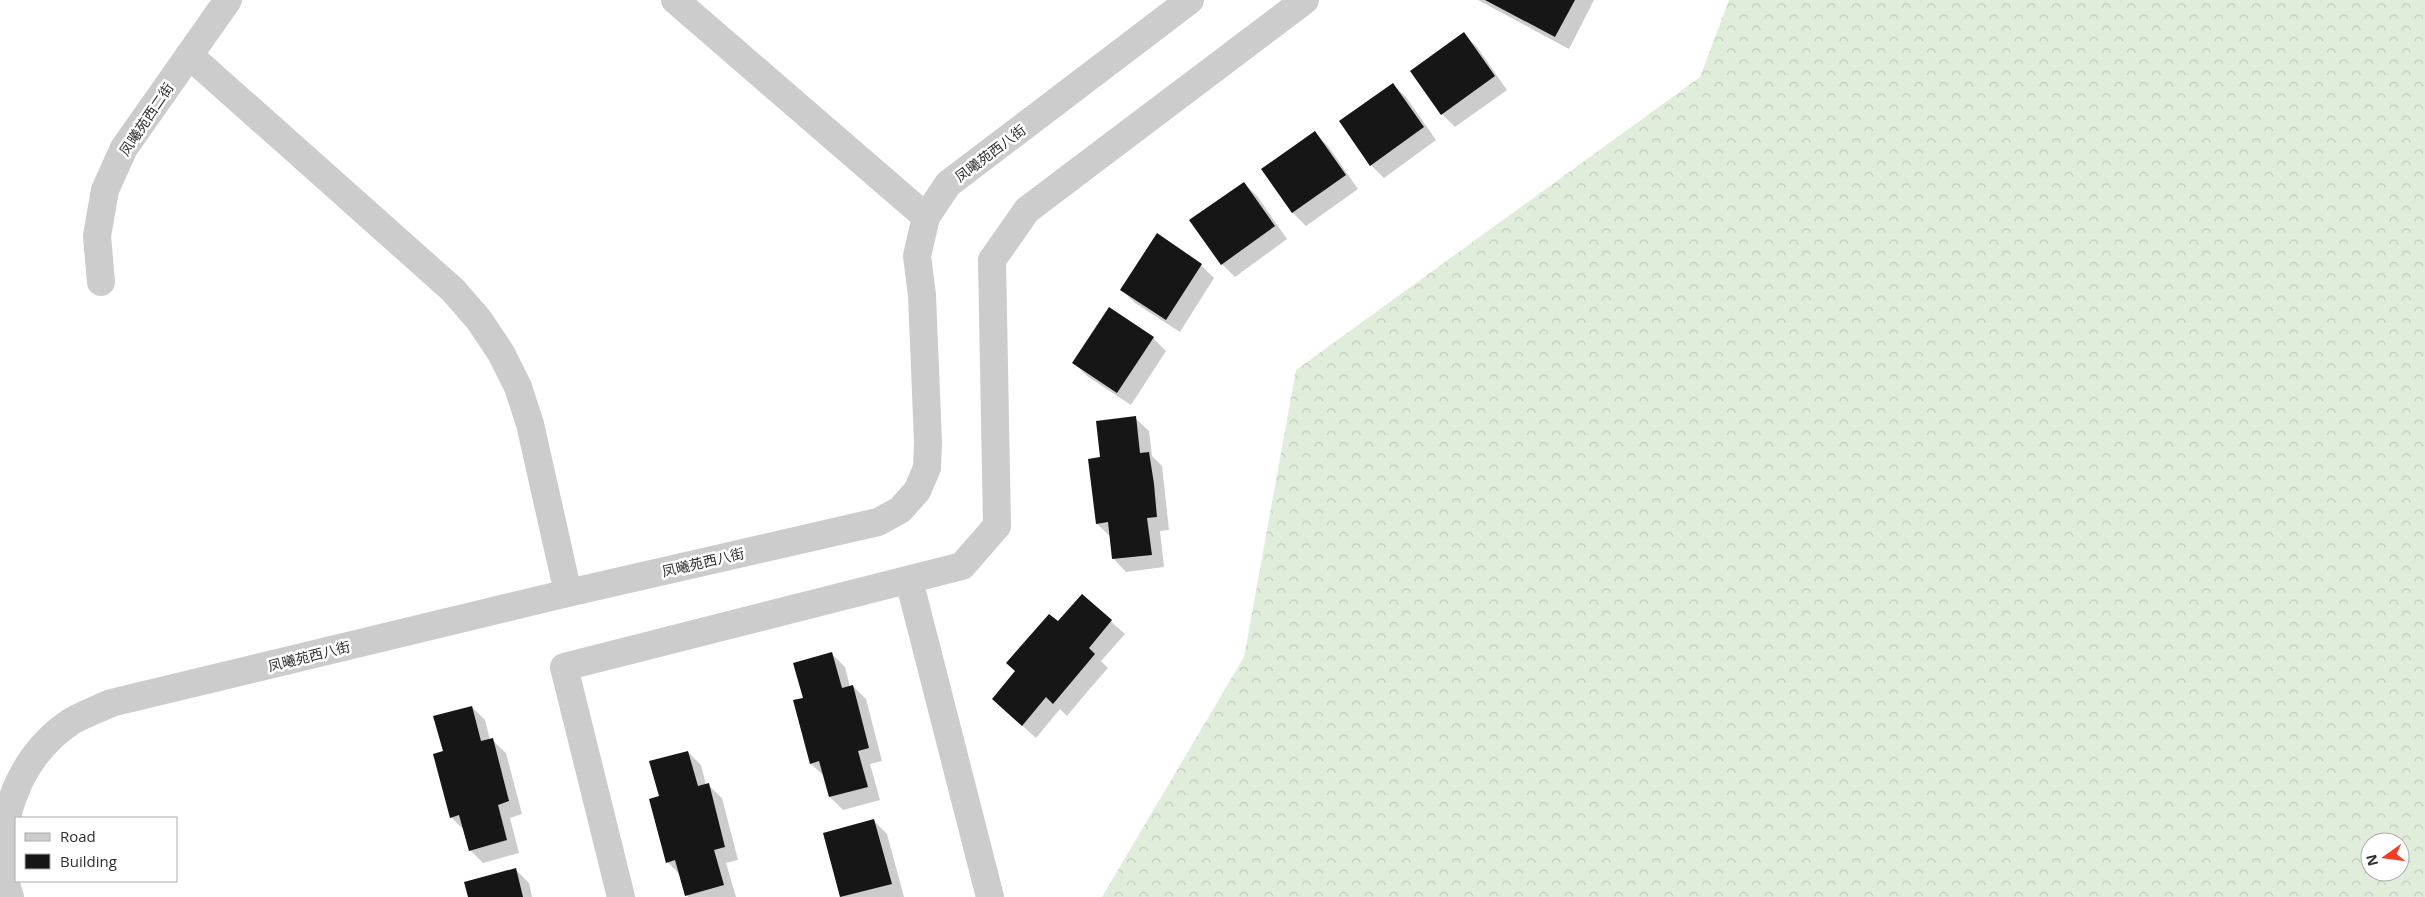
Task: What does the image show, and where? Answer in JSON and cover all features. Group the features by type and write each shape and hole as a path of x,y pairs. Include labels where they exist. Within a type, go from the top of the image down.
{"lane":[{"name":"凤曦苑西二街","path":"101,282 96,236 104,190 124,148 228,0"},
{"path":"675,0 926,217"},
{"name":"凤曦苑西八街","path":"10,897 3,868 3,826 16,785 40,749 72,721 111,704 568,593 878,522 900,510 917,491 927,468 928,442 922,295 916,256 926,217 948,184 1190,0"},
{"path":"621,897 564,667 962,566 997,526 992,260 1027,210 1305,0"},
{"path":"189,55 453,290 479,320 501,353 518,387 530,424 568,593"},
{"path":"909,580 990,897"}],"green space":[{"path":"1729,0 2425,0 2425,897 1102,897 1244,657 1296,370 1700,77"}],"building":[{"path":"1485,0 1575,0 1555,37"},
{"path":"1464,32 1495,76 1441,115 1410,71"},
{"path":"1393,83 1424,127 1370,166 1339,121"},
{"path":"1315,131 1346,175 1292,213 1261,169"},
{"path":"1244,182 1275,226 1221,265 1189,220"},
{"path":"1157,233 1202,264 1166,320 1120,290"},
{"path":"1109,307 1154,337 1117,393 1072,363"},
{"path":"1136,416 1140,453 1149,452 1154,484 1157,517 1147,518 1152,555 1112,559 1108,522 1096,524 1088,459 1100,457 1096,421"},
{"path":"1082,594 1112,620 1089,648 1095,654 1053,704 1046,697 1022,726 992,699 1015,671 1006,663 1049,614 1058,621"},
{"path":"832,652 842,688 853,685 869,748 858,751 868,787 829,797 819,761 810,764 793,700 803,698 793,663"},
{"path":"472,706 481,741 493,738 509,801 498,805 507,840 469,851 459,815 450,818 433,754 443,751 433,716"},
{"path":"688,751 698,786 709,783 725,847 714,850 724,885 685,896 675,860 666,863 649,799 659,796 649,761"},
{"path":"874,819 892,884 840,897 823,833"},
{"path":"516,868 523,897 468,897 464,882"}]}
